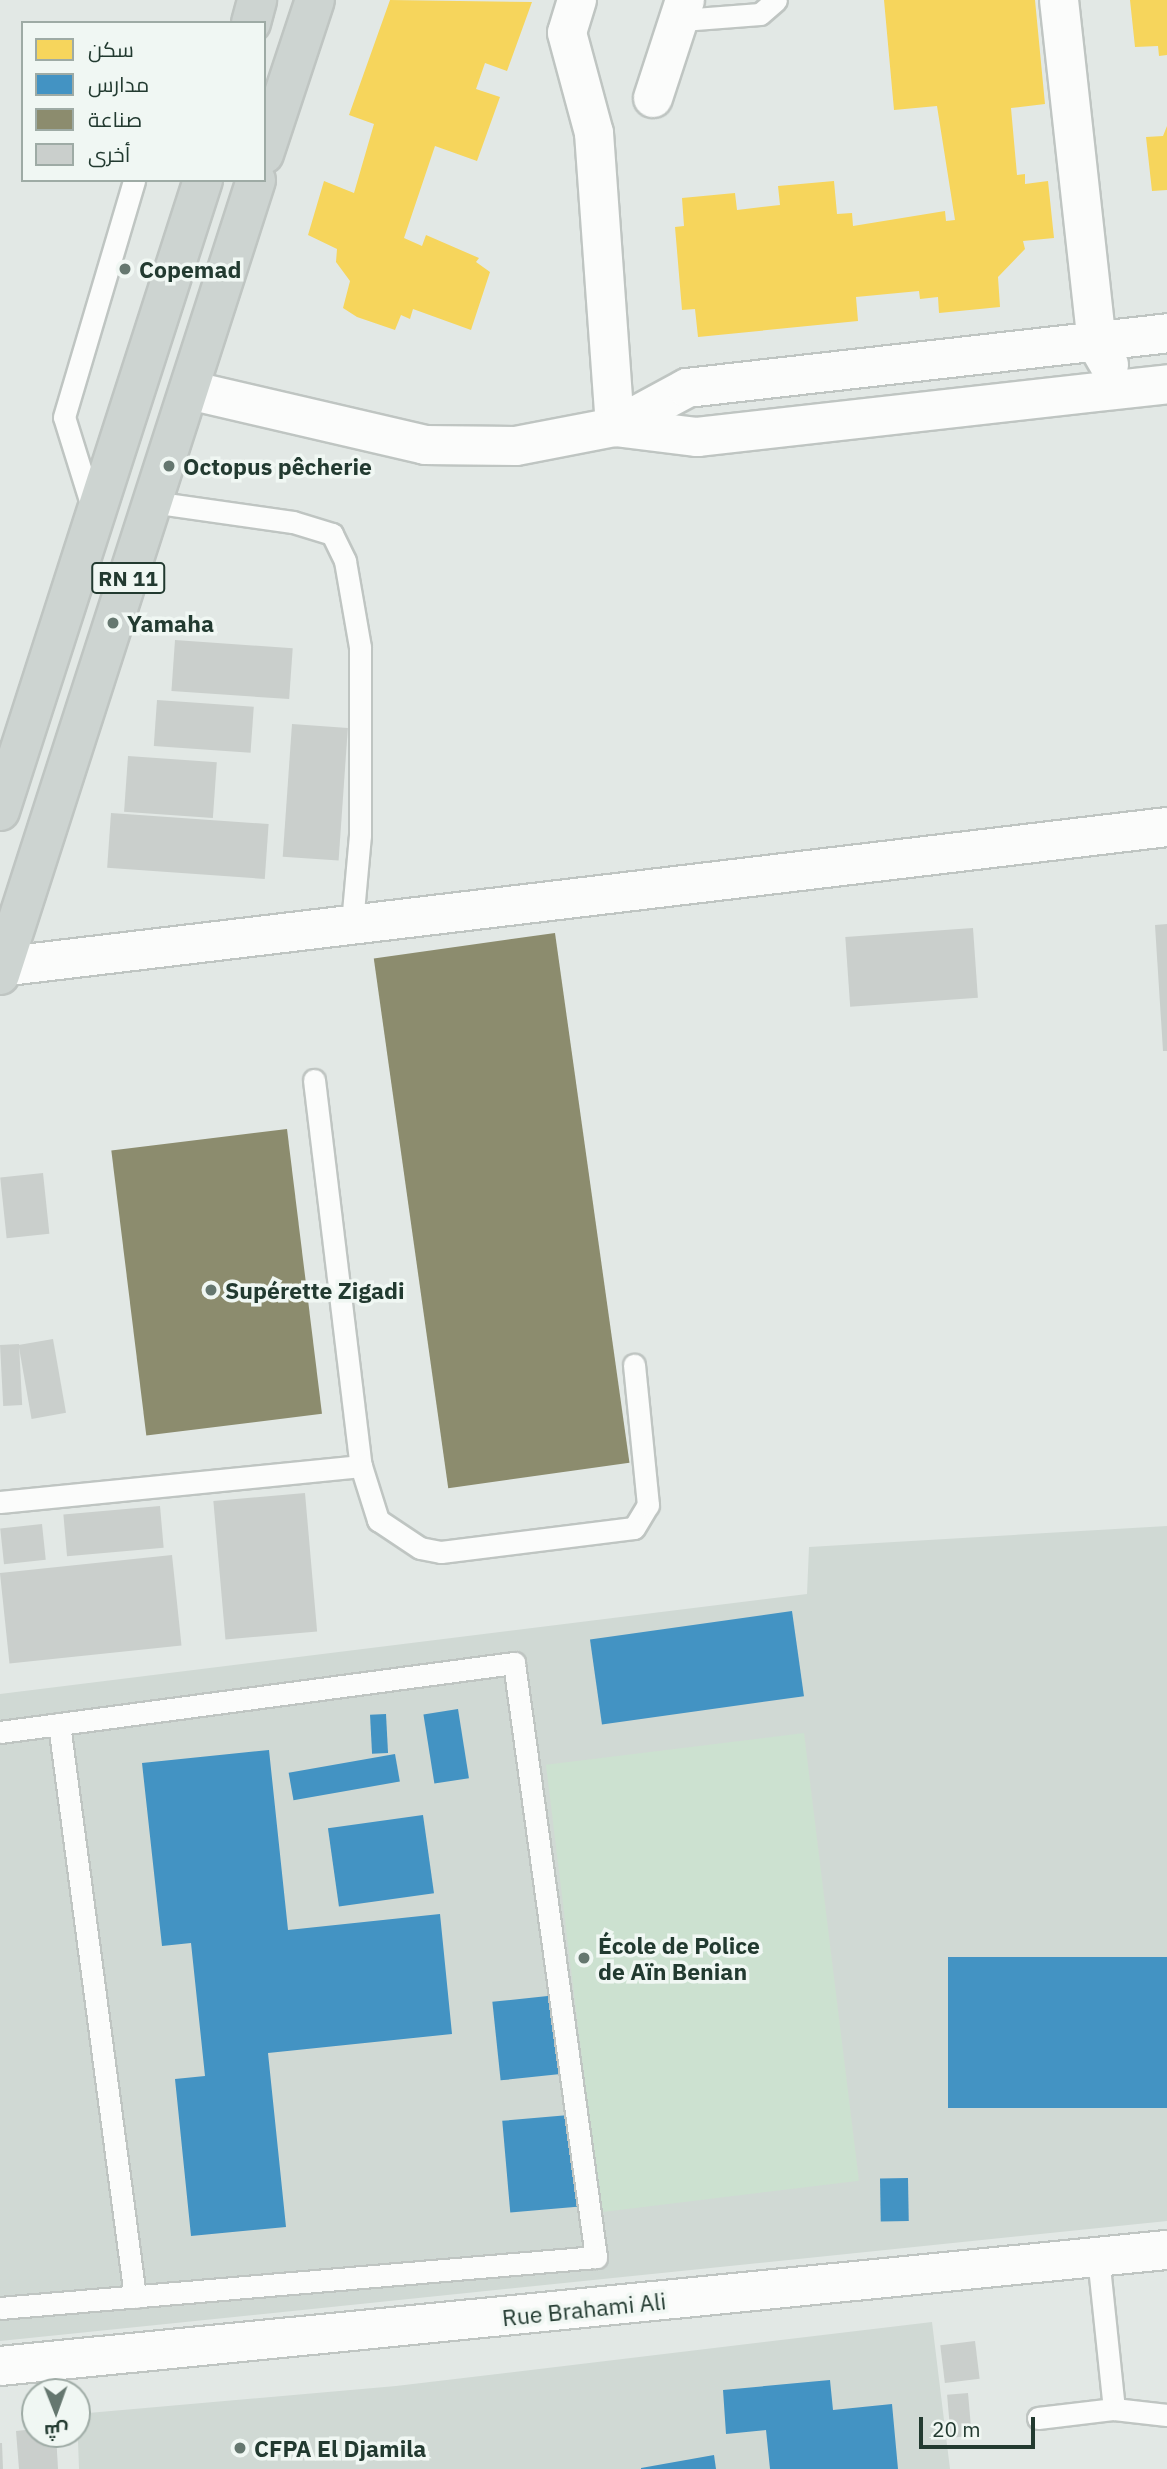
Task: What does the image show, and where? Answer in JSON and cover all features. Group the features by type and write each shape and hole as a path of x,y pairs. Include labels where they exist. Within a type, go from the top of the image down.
{"main road":[{"path":"252,21 257,0"},
{"path":"266,148 315,0"},
{"name":"RN 11","path":"0,811 202,182"},
{"name":"RN 11","path":"1,970 255,182"}],"street":[{"path":"577,0 567,33 594,133 615,427"},
{"path":"1059,0 1097,344 1125,390"},
{"path":"653,98 684,10"},
{"path":"189,390 337,429 446,447 516,446 615,427 687,388 1097,344 1167,333"},
{"path":"615,427 697,437 1167,384"},
{"path":"1,970 352,923 1167,827"},
{"name":"Rue Brahami Ali","path":"0,2366 1167,2250"}],"lane":[{"path":"684,10 760,14 776,0"},
{"path":"96,519 64,417 134,182"},
{"path":"152,502 293,522 332,534 345,561 360,647 360,835 352,923"},
{"path":"314,1080 361,1466 379,1520 421,1548 441,1552 634,1528 648,1505 634,1365"},
{"path":"0,1502 361,1466"},
{"path":"0,1732 514,1662 596,2258 0,2308"},
{"path":"59,1724 135,2297"},
{"path":"1098,2257 1114,2409"},
{"path":"1038,2418 1114,2409 1167,2415"}],"shaded area":[{"name":"École de Police de Aïn Benian","path":"1167,1526 1167,2221 0,2341 0,1694 807,1594 809,1547"},
{"path":"932,2322 950,2469 79,2469 78,2448 91,2448 91,2413 396,2386"}],"green space":[{"path":"804,1733 859,2181 601,2212 546,1765"}],"building: سكن":[{"path":"390,0 532,2 507,71 485,63 476,89 500,97 477,161 435,146 404,238 422,246 426,235 479,258 476,262 490,272 471,330 413,309 410,319 401,315 395,330 357,317 343,308 350,281 336,262 337,249 308,235 324,181 354,193 374,124 349,115"},
{"path":"884,0 1035,0 1045,104 1011,108 1017,175 1025,174 1025,184 1048,181 1054,238 1023,241 1025,249 998,277 1000,307 939,313 938,297 920,299 919,291 856,297 858,321 698,337 695,309 682,310 675,227 684,226 682,198 735,193 737,210 780,205 778,186 834,181 837,214 852,213 853,226 945,211 946,221 955,220 937,106 894,110"},
{"path":"1130,0 1167,0 1167,55 1159,56 1158,46 1135,47"},
{"path":"1167,126 1167,190 1152,191 1146,137 1163,136"}],"building: مدارس":[{"path":"792,1611 804,1696 602,1725 590,1639"},
{"path":"458,1709 469,1778 434,1784 423,1714"},
{"path":"386,1714 388,1753 372,1754 370,1715"},
{"path":"269,1750 288,1930 440,1914 452,2034 268,2053 286,2227 191,2236 175,2079 205,2076 191,1943 162,1946 142,1763"},
{"path":"395,1754 400,1782 294,1800 289,1773"},
{"path":"423,1815 434,1893 339,1907 328,1828"},
{"path":"948,1957 1167,1957 1167,2108 948,2108"},
{"path":"557,1995 565,2074 501,2080 492,2002"},
{"path":"569,2115 577,2207 510,2212 502,2121"},
{"path":"880,2178 908,2178 909,2221 881,2221"},
{"path":"830,2380 833,2410 892,2404 898,2469 770,2469 766,2430 726,2434 723,2390"},
{"path":"714,2455 716,2469 641,2469 641,2468"}],"building: صناعة":[{"path":"555,933 629,1463 448,1488 374,958"},
{"path":"287,1129 322,1414 146,1435 111,1151"}],"building: أخرى":[{"path":"175,640 293,648 289,699 171,691"},
{"path":"157,700 254,707 251,753 154,746"},
{"path":"292,724 348,728 339,861 283,857"},
{"path":"128,756 217,762 213,818 124,812"},
{"path":"111,813 269,824 265,879 107,868"},
{"path":"1167,924 1167,1051 1163,1051 1155,925"},
{"path":"973,928 978,998 850,1007 845,937"},
{"path":"43,1173 49,1234 7,1238 0,1177"},
{"path":"53,1339 66,1413 32,1419 19,1345"},
{"path":"19,1344 22,1405 3,1406 0,1345"},
{"path":"305,1493 317,1631 225,1639 213,1501"},
{"path":"160,1506 164,1548 67,1556 63,1514"},
{"path":"42,1524 46,1560 4,1564 0,1528"},
{"path":"172,1555 182,1646 9,1664 0,1573"},
{"path":"975,2341 980,2379 945,2383 940,2345"},
{"path":"968,2393 972,2436 951,2438 947,2395"},
{"path":"21,2430 21,2448 57,2448 58,2469 19,2469 16,2431"},
{"path":"2,2443 3,2469 0,2469"}],"place":[{"name":"Copemad","path":"125,269"},
{"name":"Octopus pêcherie","path":"169,466"},
{"name":"Yamaha","path":"113,623"},
{"name":"Supérette Zigadi","path":"211,1290"},
{"name":"École de Police de Aïn Benian","path":"584,1958"},
{"name":"CFPA El Djamila","path":"240,2448"}]}
